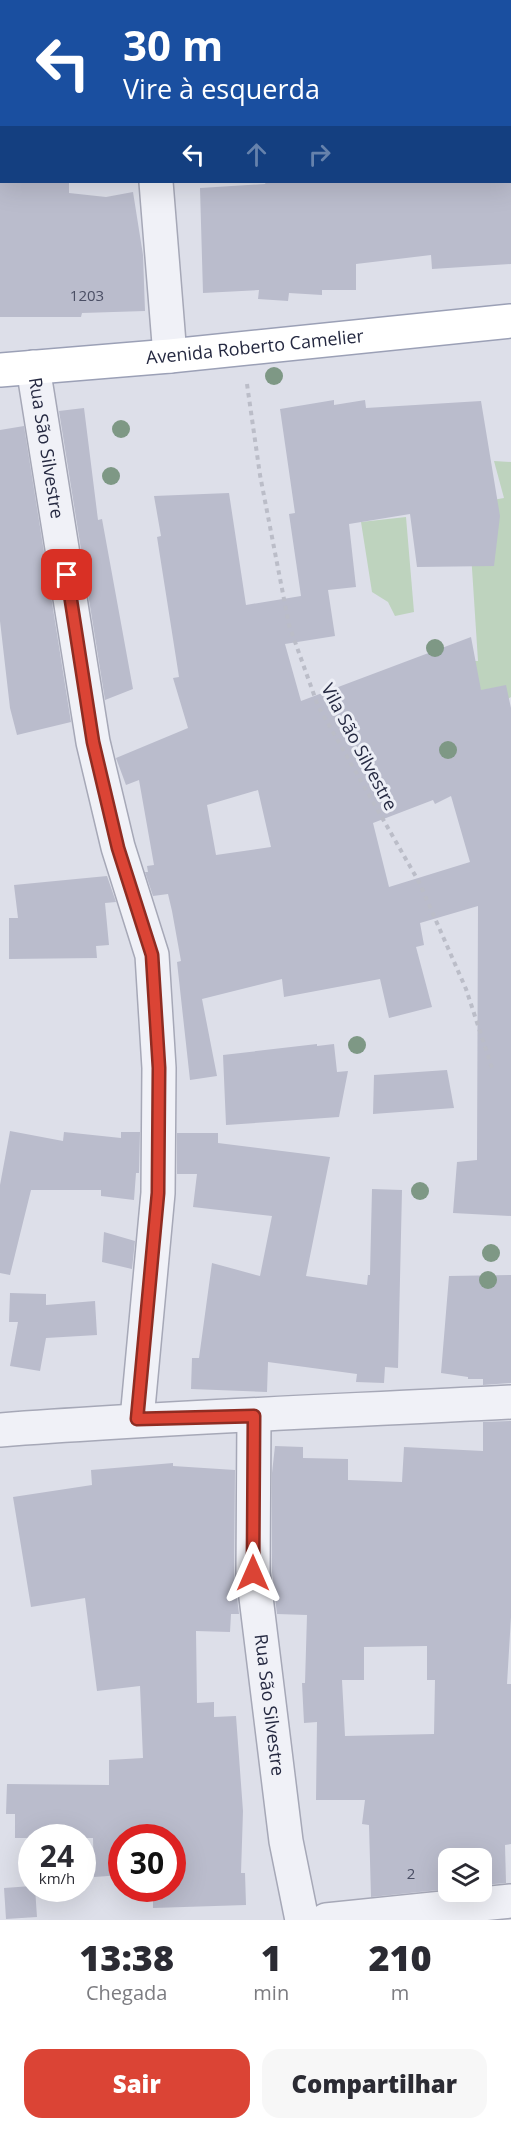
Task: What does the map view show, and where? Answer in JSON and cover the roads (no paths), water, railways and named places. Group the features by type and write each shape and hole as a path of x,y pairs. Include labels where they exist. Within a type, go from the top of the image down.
{"main road":[{"name":"Avenida Roberto Camelier","path":"0,370 170,356 511,321"}],"street":[{"path":"156,183 170,356"},
{"name":"Rua São Silvestre","path":"33,367 93,742 118,848 152,955 159,1068 158,1193 137,1419"},
{"path":"0,1430 137,1419 254,1416 511,1402"},
{"name":"Rua São Silvestre","path":"254,1416 253,1573 286,1841 302,1920"},
{"path":"326,1920 511,1901"}]}
